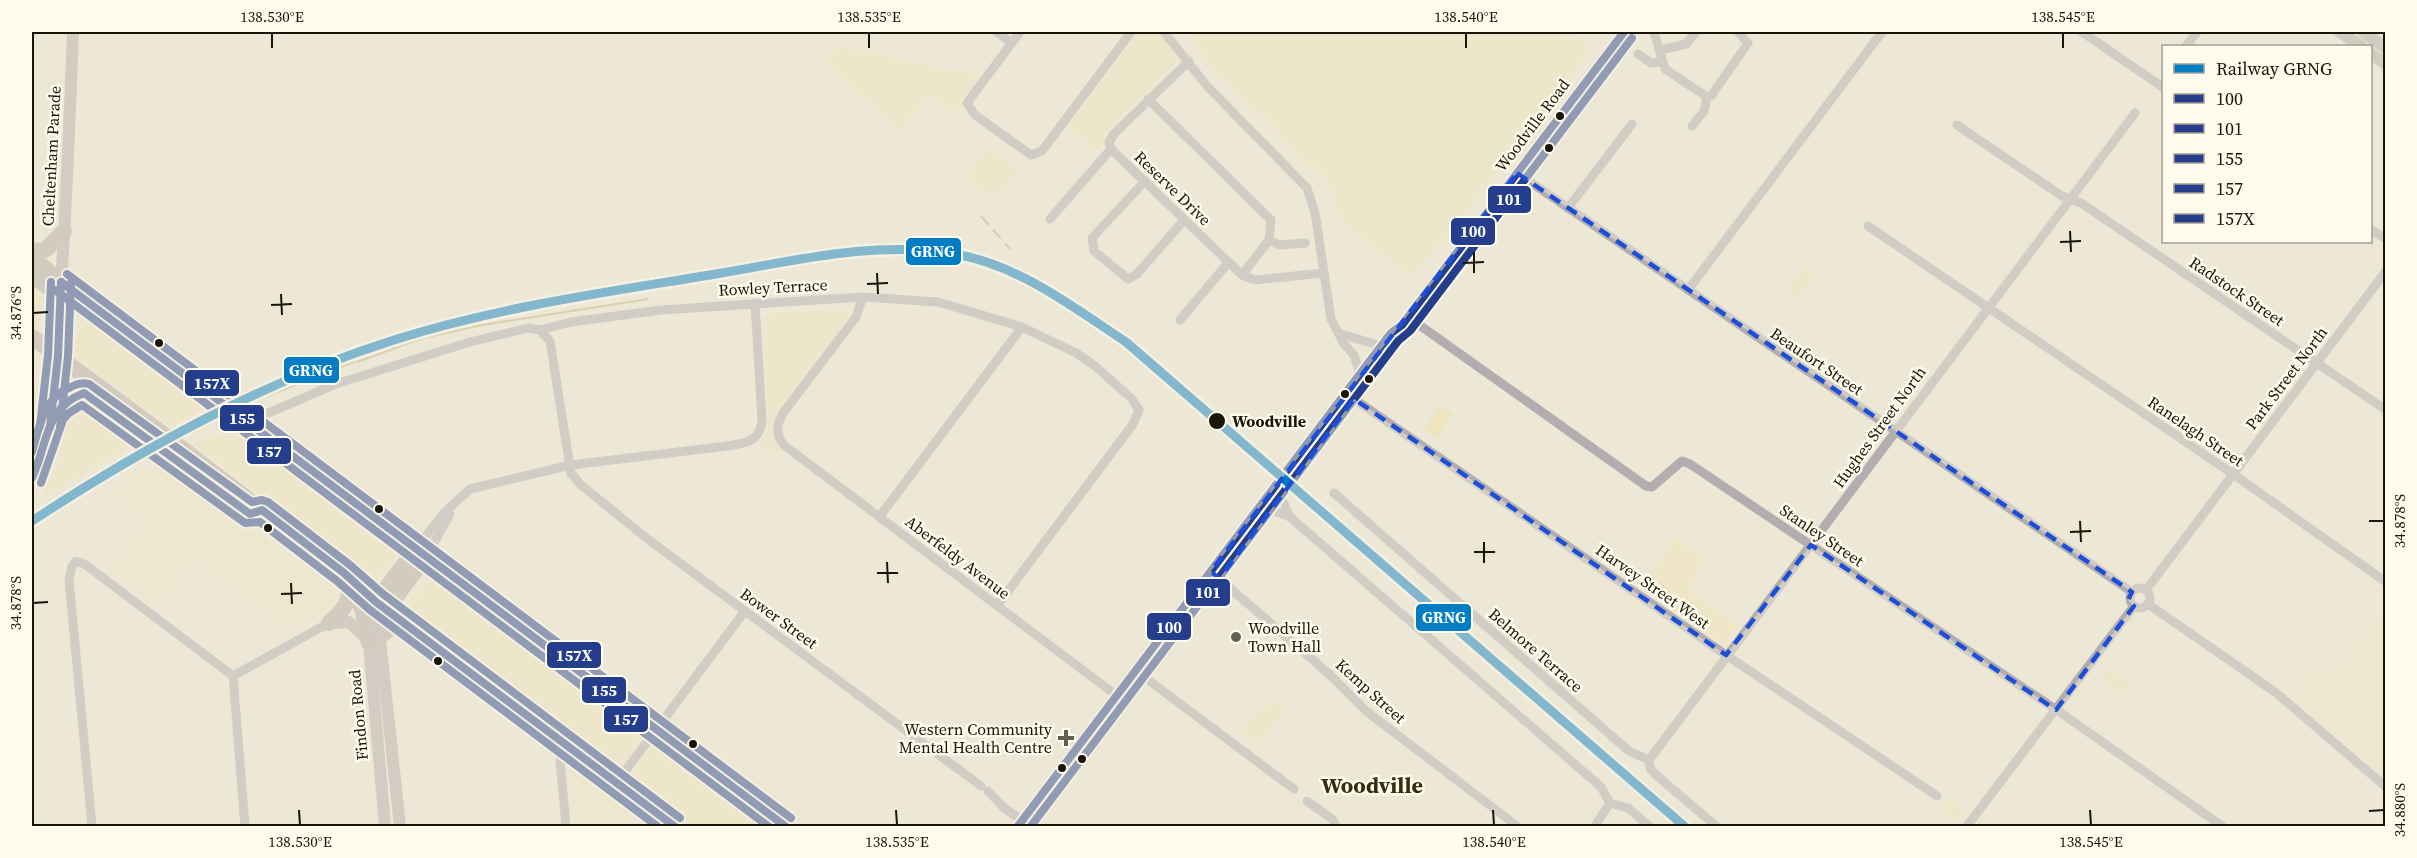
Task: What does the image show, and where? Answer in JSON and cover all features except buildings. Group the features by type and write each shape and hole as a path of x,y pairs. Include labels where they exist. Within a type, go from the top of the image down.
{"highway":[{"path":"32,251 45,250 64,231"},
{"path":"32,257 61,289"},
{"path":"32,275 61,289 255,427 785,826"},
{"path":"32,337 345,573 381,605 674,826"},
{"path":"52,416 62,402 84,393 250,514 262,510"},
{"path":"381,605 422,551"},
{"path":"329,623 344,611 348,598 345,573"},
{"path":"345,573 375,642"}],"main road":[{"name":"Cheltenham Parade","path":"32,478 39,465 52,416 58,356 73,32"},
{"name":"Woodville Road","path":"1025,825 1215,575 1390,333 1405,321 1624,32"},
{"path":"2340,32 2360,45"},
{"path":"2363,32 2385,48"},
{"path":"2372,54 2385,63"},
{"name":"Woodville Road","path":"1215,575 1272,510 1399,339 1405,321"},
{"name":"Findon Road","path":"381,605 375,642 385,826"},
{"path":"329,623 349,622 375,642 390,630 415,629"},
{"name":"Findon Road","path":"375,642 400,826"}],"street":[{"path":"997,32 1012,43"},
{"path":"1020,32 975,88 967,101 967,106 975,115 1029,154 1042,151 1131,32"},
{"path":"1164,32 1190,61 1207,86 1307,188 1316,213 1331,319 1344,344 1354,355 1360,374"},
{"path":"1654,32 1665,69 1707,97"},
{"path":"1661,50 1686,44 1696,32"},
{"path":"1707,97 1711,96 1748,43 1745,37 1738,32"},
{"path":"1688,290 1882,32"},
{"path":"2082,32 2161,82"},
{"path":"2187,45 2197,32"},
{"path":"1638,54 1650,63 1662,62"},
{"name":"Reserve Drive","path":"1190,61 1148,99 1109,142 1111,149 1242,275"},
{"path":"1692,126 1704,111 1707,97"},
{"path":"1148,99 1271,220 1269,240 1242,275 1255,280 1323,273"},
{"name":"Hughes Street North","path":"1649,760 2135,113"},
{"path":"1568,207 1632,124"},
{"name":"Radstock Street","path":"1957,125 2062,196 2081,203 2385,410"},
{"path":"1050,219 1111,149"},
{"name":"Beaufort Street","path":"1517,173 2132,592"},
{"path":"1145,181 1092,238 1094,251 1128,279 1137,274 1184,220"},
{"name":"Ranelagh Street","path":"1868,226 2233,474 2385,582"},
{"path":"2372,230 2385,239"},
{"path":"1269,240 1279,245 1305,243"},
{"path":"1180,320 1228,263"},
{"name":"Park Street North","path":"2146,590 2385,271"},
{"name":"Rowley Terrace","path":"255,427 266,414 369,373 470,342 528,328 540,330 571,322 661,310 755,303 863,297 938,302 1022,327 1076,353 1094,365 1132,399 1139,410 1133,424 997,606"},
{"name":"Aberfeldy Avenue","path":"863,297 856,317 783,412 777,432 778,438 785,446 1122,699"},
{"path":"422,551 450,509 471,489 571,465 727,446 748,443 756,439 762,420 755,303"},
{"name":"Stanley Street","path":"1405,321 1646,486 1652,487 1682,461 2056,710 2223,826"},
{"path":"880,516 1022,327"},
{"path":"540,330 550,341 571,465"},
{"path":"1338,333 1382,346"},
{"name":"Harvey Street West","path":"1354,399 1726,655 1937,796"},
{"name":"Bower Street","path":"571,465 572,476 581,485 745,611 985,788 1025,825"},
{"name":"Belmore Terrace","path":"1334,493 1629,751 1649,760 1650,768 1656,775 1716,826"},
{"path":"1281,497 1290,517"},
{"path":"1272,510 1290,517 1601,787 1610,803 1628,808 1649,826"},
{"path":"92,826 69,580 72,566 76,561 86,565 233,676 245,826"},
{"name":"Kemp Street","path":"1215,575 1329,674 1366,711 1517,826"},
{"path":"2137,589 2146,590 2150,597 2148,604 2141,608 2134,606 2130,599 2132,592 2137,589"},
{"path":"2148,604 2275,692 2385,787"},
{"path":"1981,826 1969,823 2134,606"},
{"path":"617,782 745,611"},
{"path":"233,676 329,623"},
{"path":"1141,674 1294,789"},
{"path":"566,826 560,761 568,744"},
{"path":"1307,801 1332,819 1336,826"},
{"path":"1595,826 1610,803"}],"highlighted area":[{"path":"1517,173 2132,592 2128,600 2134,606 2056,710 1811,545 1726,655 1354,399 1219,579 1211,571"}],"shaded area":[{"path":"1138,32 1160,32 1181,58 1104,133 1104,143 1099,151 1067,128"},
{"path":"1190,32 1570,32 1592,47 1488,186 1412,277 1341,222 1328,179 1314,165 1311,169 1279,136 1281,133 1261,113 1256,113 1206,63"},
{"path":"837,46 980,75 951,113 929,95 899,131 824,60"},
{"path":"988,145 1018,171 1000,194 988,196 965,176"},
{"path":"1805,264 1817,272 1798,298 1786,290"},
{"path":"32,282 44,290 38,333 32,328"},
{"path":"80,307 211,407 170,427 75,356"},
{"path":"848,310 849,316 775,417 773,429 780,454 761,452 760,442 767,432 769,421 762,319 768,313"},
{"path":"1441,405 1453,414 1436,438 1424,429"},
{"path":"88,409 135,442 47,496 43,492 59,459 67,422 74,411"},
{"path":"238,427 341,503 375,538 397,555 375,581 365,579 193,443"},
{"path":"160,460 334,588 335,601 331,607 289,629 195,557 159,605 109,570 146,519 108,491"},
{"path":"1675,538 1705,559 1689,590 1738,625 1725,644 1641,586"},
{"path":"430,571 644,731 645,736 622,767 612,769 402,608 413,596 418,599 418,589"},
{"path":"2385,611 2385,779 2305,709 2309,705 2294,694 2319,665 2334,676 2349,658 2354,645"},
{"path":"2108,668 2132,685 2125,696 2100,679"},
{"path":"1275,699 1287,709 1258,747 1240,733 1257,712"},
{"path":"663,744 772,826 694,826 639,785 632,783 631,775 653,745"},
{"path":"572,769 645,826 574,826 569,771"},
{"path":"1950,799 1968,812 1960,823 1941,810"}],"waterway":[{"path":"357,362 423,338 482,325 648,299"},
{"path":"336,369 354,362"},
{"path":"258,400 332,370"}],"railway":[{"path":"981,216 1010,249"},
{"path":"1426,609 1456,629"}],"rail line":[{"name":"GRNG","path":"32,521 118,467 252,396 298,375 433,328 554,301 805,258 895,249 955,254 1001,267 1023,277 1126,342 1684,826"}],"transit line":[{"name":"100","path":"1018,826 1391,333 1402,325 1624,32"},
{"name":"101","path":"1031,826 1398,341 1410,331 1632,38"},
{"name":"157X","path":"67,274 791,818"},
{"name":"157X","path":"40,426 48,355 51,282"},
{"name":"155","path":"61,282 785,826"},
{"name":"155","path":"50,427 58,356 61,282"},
{"name":"157","path":"60,428 68,356 71,282"},
{"name":"157","path":"55,290 768,826"},
{"name":"157X","path":"32,452 44,414 54,398 75,385 89,384 252,502 262,500 268,502 350,565 383,594 680,818"},
{"name":"155","path":"32,478 54,418 61,408 84,393 250,514 262,510 344,573 376,602 674,826"},
{"name":"157","path":"41,483 63,420 82,405 245,523 260,522 337,581 370,610 657,826"}],"place":[{"name":"Woodville","path":"1217,421"},
{"name":"Woodville Town Hall","path":"1236,637"},
{"name":"Western Community Mental Health Centre","path":"1066,738"}],"district":[{"name":"Woodville","path":"1372,785"}]}
